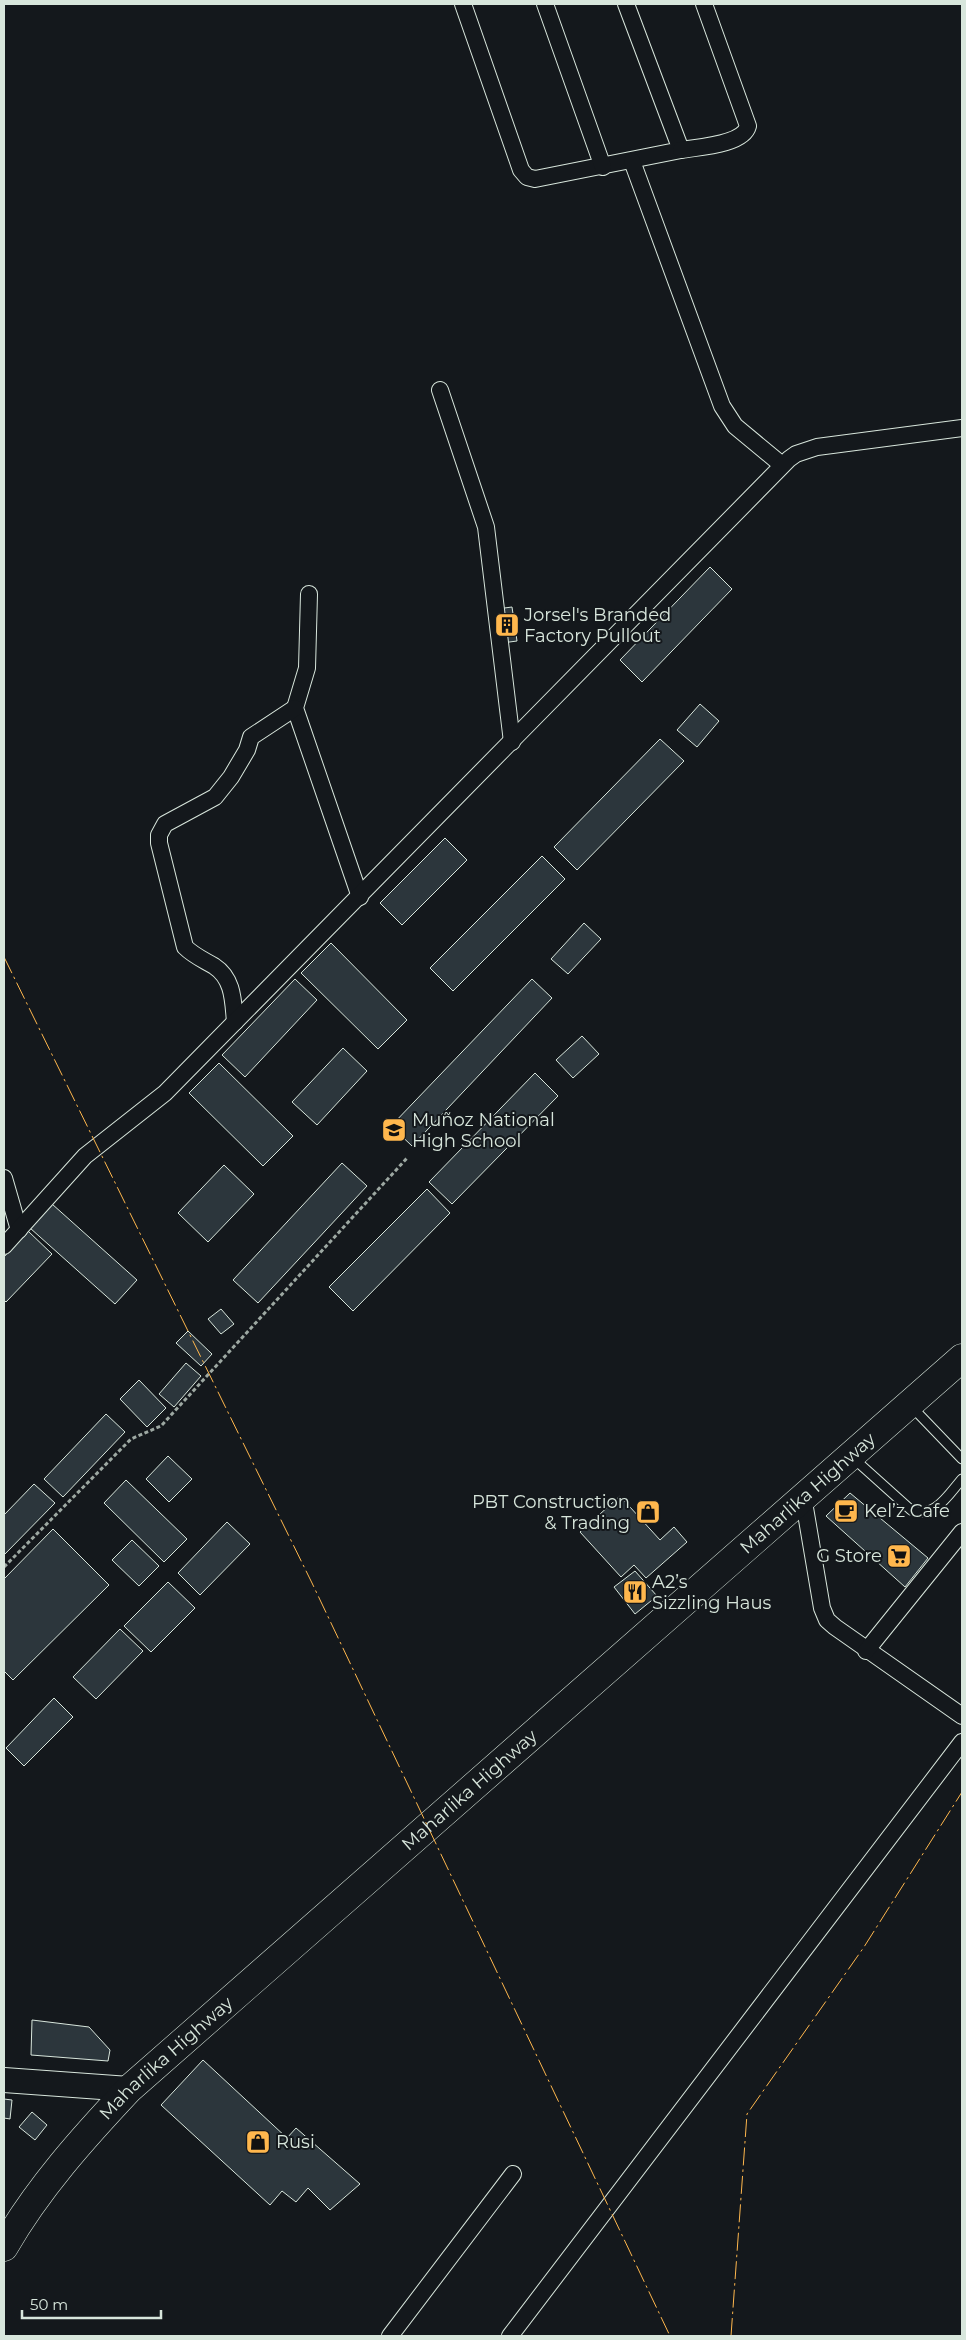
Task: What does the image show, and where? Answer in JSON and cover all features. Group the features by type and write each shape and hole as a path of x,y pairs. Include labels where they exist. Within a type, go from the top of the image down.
{"highway":[{"name":"Maharlika Highway","path":"4,2246 22,2216 56,2171 129,2088 962,1358"}],"main road":[{"path":"4,2080 129,2088"}],"street":[{"path":"463,4 524,174 535,179 733,141 742,136 748,126 704,4"},
{"path":"545,4 603,167"},
{"path":"626,4 681,150"},
{"path":"632,161 722,406 735,426 782,465"},
{"path":"440,390 486,527 512,742"},
{"path":"4,1246 85,1156 166,1093 782,465 796,454 817,447 962,428"},
{"path":"309,594 307,668 295,708 360,897"},
{"path":"235,1022 233,996 228,979 216,967 194,956 185,948 161,852 159,835 165,824 215,797 247,750 251,737 295,708"},
{"path":"4,1178 19,1230"},
{"path":"803,1496 822,1608 831,1624 866,1651 962,1716"},
{"path":"866,1651 962,1532"},
{"path":"510,2336 962,1742"},
{"path":"390,2336 513,2174"}],"lane":[{"path":"910,1404 962,1459"},
{"path":"850,1455 911,1510 918,1513 933,1511 962,1480"}],"path":[{"path":"4,1568 131,1439 160,1426 408,1157"}],"building":[{"path":"710,567 732,589 642,682 620,660"},
{"name":"Jorsel's Branded Factory Pullout","path":"512,607 517,641 502,643 497,609"},
{"path":"700,704 719,721 697,747 677,730"},
{"path":"660,739 684,761 577,870 554,847"},
{"path":"445,838 467,860 402,925 380,903"},
{"path":"542,856 565,879 453,991 430,968"},
{"path":"584,923 601,939 568,974 551,959"},
{"path":"331,943 407,1020 378,1049 301,973"},
{"path":"295,979 317,1000 245,1077 222,1055"},
{"path":"532,979 552,998 412,1146 391,1126"},
{"path":"582,1036 599,1054 573,1078 556,1060"},
{"path":"343,1048 367,1071 317,1125 292,1102"},
{"path":"219,1063 293,1136 263,1166 189,1093"},
{"path":"535,1073 558,1096 452,1204 429,1182"},
{"path":"342,1163 367,1186 258,1303 233,1280"},
{"path":"224,1165 254,1194 208,1242 178,1213"},
{"path":"427,1189 450,1213 353,1311 329,1287"},
{"path":"52,1204 137,1280 115,1304 30,1228"},
{"path":"28,1231 52,1254 6,1302 4,1300 4,1257"},
{"path":"221,1309 234,1324 221,1334 208,1319"},
{"path":"188,1331 212,1354 201,1366 176,1343"},
{"path":"186,1363 201,1376 174,1407 159,1394"},
{"path":"139,1380 166,1408 147,1427 120,1399"},
{"path":"106,1414 125,1432 63,1497 44,1479"},
{"path":"168,1456 192,1479 169,1502 146,1479"},
{"path":"126,1480 187,1539 164,1562 104,1503"},
{"path":"34,1484 55,1503 4,1555 4,1515"},
{"path":"850,1493 928,1558 905,1587 826,1516"},
{"path":"620,1496 660,1540 674,1527 687,1542 646,1578 634,1565 621,1577 580,1532"},
{"path":"227,1522 250,1544 200,1595 178,1573"},
{"path":"53,1529 109,1585 13,1680 4,1671 4,1579"},
{"path":"132,1540 159,1566 139,1586 112,1560"},
{"name":"A2’s Sizzling Haus","path":"635,1571 657,1596 635,1614 614,1587"},
{"path":"168,1582 195,1608 151,1652 124,1626"},
{"path":"120,1629 143,1651 96,1699 73,1677"},
{"path":"54,1698 73,1717 24,1766 6,1748"},
{"path":"32,2020 89,2027 110,2050 108,2061 31,2055"},
{"path":"203,2060 287,2138 296,2128 360,2184 330,2210 308,2188 296,2202 282,2191 270,2205 161,2105"},
{"path":"4,2099 12,2100 10,2119 4,2118"},
{"path":"32,2112 47,2125 35,2140 19,2127"}],"power":[{"path":"4,957 312,1583 670,2336"},
{"path":"731,2336 747,2114 864,1947 962,1792"}],"place":[{"name":"Jorsel's Branded Factory Pullout","path":"507,625"},
{"name":"Muñoz National High School","path":"394,1130"},
{"name":"Kel’z Cafe","path":"846,1511"},
{"name":"PBT Construction & Trading","path":"648,1512"},
{"name":"G Store","path":"899,1556"},
{"name":"A2’s Sizzling Haus","path":"635,1592"},
{"name":"Rusi","path":"258,2142"}]}
